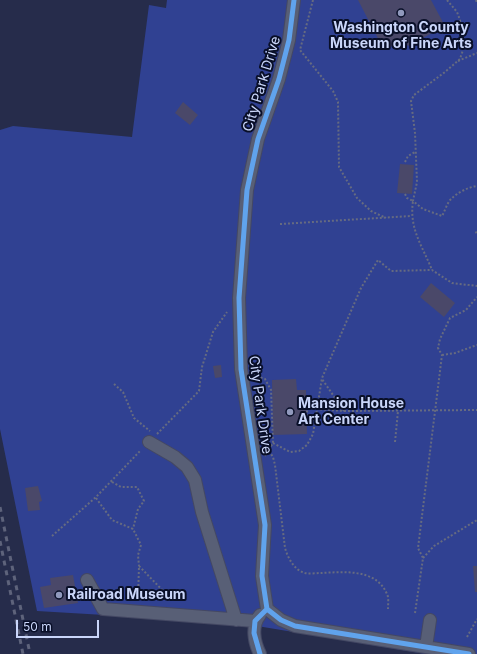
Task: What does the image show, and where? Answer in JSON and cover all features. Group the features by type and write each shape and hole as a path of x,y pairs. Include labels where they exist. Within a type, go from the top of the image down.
{"street":[{"name":"City Park Drive","path":"267,609 263,592 262,576 265,525 241,363 239,298 247,190 258,139 279,79 289,40 294,0"},
{"path":"152,439 187,467 195,480 202,512 236,620"},
{"path":"87,580 103,609 255,621"},
{"path":"260,654 254,633 255,621 267,609 281,620 295,626 469,654"},
{"path":"426,647 430,620"}],"path":[{"path":"313,0 300,50 333,91 338,102 339,168 357,198 371,211 386,218"},
{"path":"447,0 457,12 463,36 463,50 457,61"},
{"path":"477,54 457,61 414,95 411,101 415,133 417,182 411,216 415,231 432,270 452,283 477,286"},
{"path":"405,162 408,156 415,152"},
{"path":"405,194 407,198 424,209 442,216 447,209 450,200 461,192 477,186"},
{"path":"280,224 411,216"},
{"path":"273,443 283,450 290,452 299,451 307,445 313,434 314,420 322,378 361,288 378,260 391,271 432,270"},
{"path":"423,558 418,548 442,355 438,348 440,339 450,318 466,310 477,297"},
{"path":"52,536 112,482 199,391 202,367 213,332 231,307"},
{"path":"442,355 455,353 477,345"},
{"path":"241,363 249,373 265,379 271,390 273,443 257,467"},
{"path":"322,378 344,411"},
{"path":"114,384 122,392 134,418 152,439"},
{"path":"314,420 307,417 307,405 311,402 318,402"},
{"path":"316,409 344,411 477,410"},
{"path":"395,442 398,411"},
{"path":"269,451 275,465 284,548 289,560 298,569 306,573 345,572 366,575 376,580 385,591 387,595 388,609"},
{"path":"112,482 121,487 138,487 142,493 144,501 138,509 132,529"},
{"path":"96,497 112,520 132,529 140,545 138,555 138,598"},
{"path":"415,614 423,558 434,546 477,520"},
{"path":"139,566 171,599"},
{"path":"467,637 477,620"}],"shaded area":[{"path":"167,0 477,0 477,654 426,654 239,623 37,611 0,429 0,130 13,126 132,137 149,5 166,8"}],"building":[{"name":"Washington County Museum of Fine Arts","path":"358,0 431,0 445,26 408,46 404,40 384,50"},
{"path":"183,102 198,115 190,125 175,113"},
{"path":"400,164 414,165 412,194 397,193"},
{"path":"431,283 455,303 444,317 420,297"},
{"path":"221,365 222,377 215,378 213,366"},
{"name":"Mansion House Art Center","path":"296,379 297,390 306,390 307,434 273,435 272,380"},
{"path":"38,486 42,501 39,502 40,510 28,511 25,488"},
{"path":"473,566 477,566 477,592 475,592"},
{"name":"Railroad Museum","path":"73,575 78,603 44,608 40,587 51,585 50,578"}],"railway":[{"path":"0,507 30,654"},
{"path":"0,541 23,654"}],"cycle path":[{"path":"294,0 289,40 279,79 258,139 247,190 239,298 241,369 265,525 262,576 267,609 281,620 295,626 469,654"},
{"path":"260,654 254,633 255,621 267,609"}],"place":[{"name":"Washington County Museum of Fine Arts","path":"401,13"},
{"name":"Mansion House Art Center","path":"290,412"},
{"name":"Railroad Museum","path":"59,595"}]}
